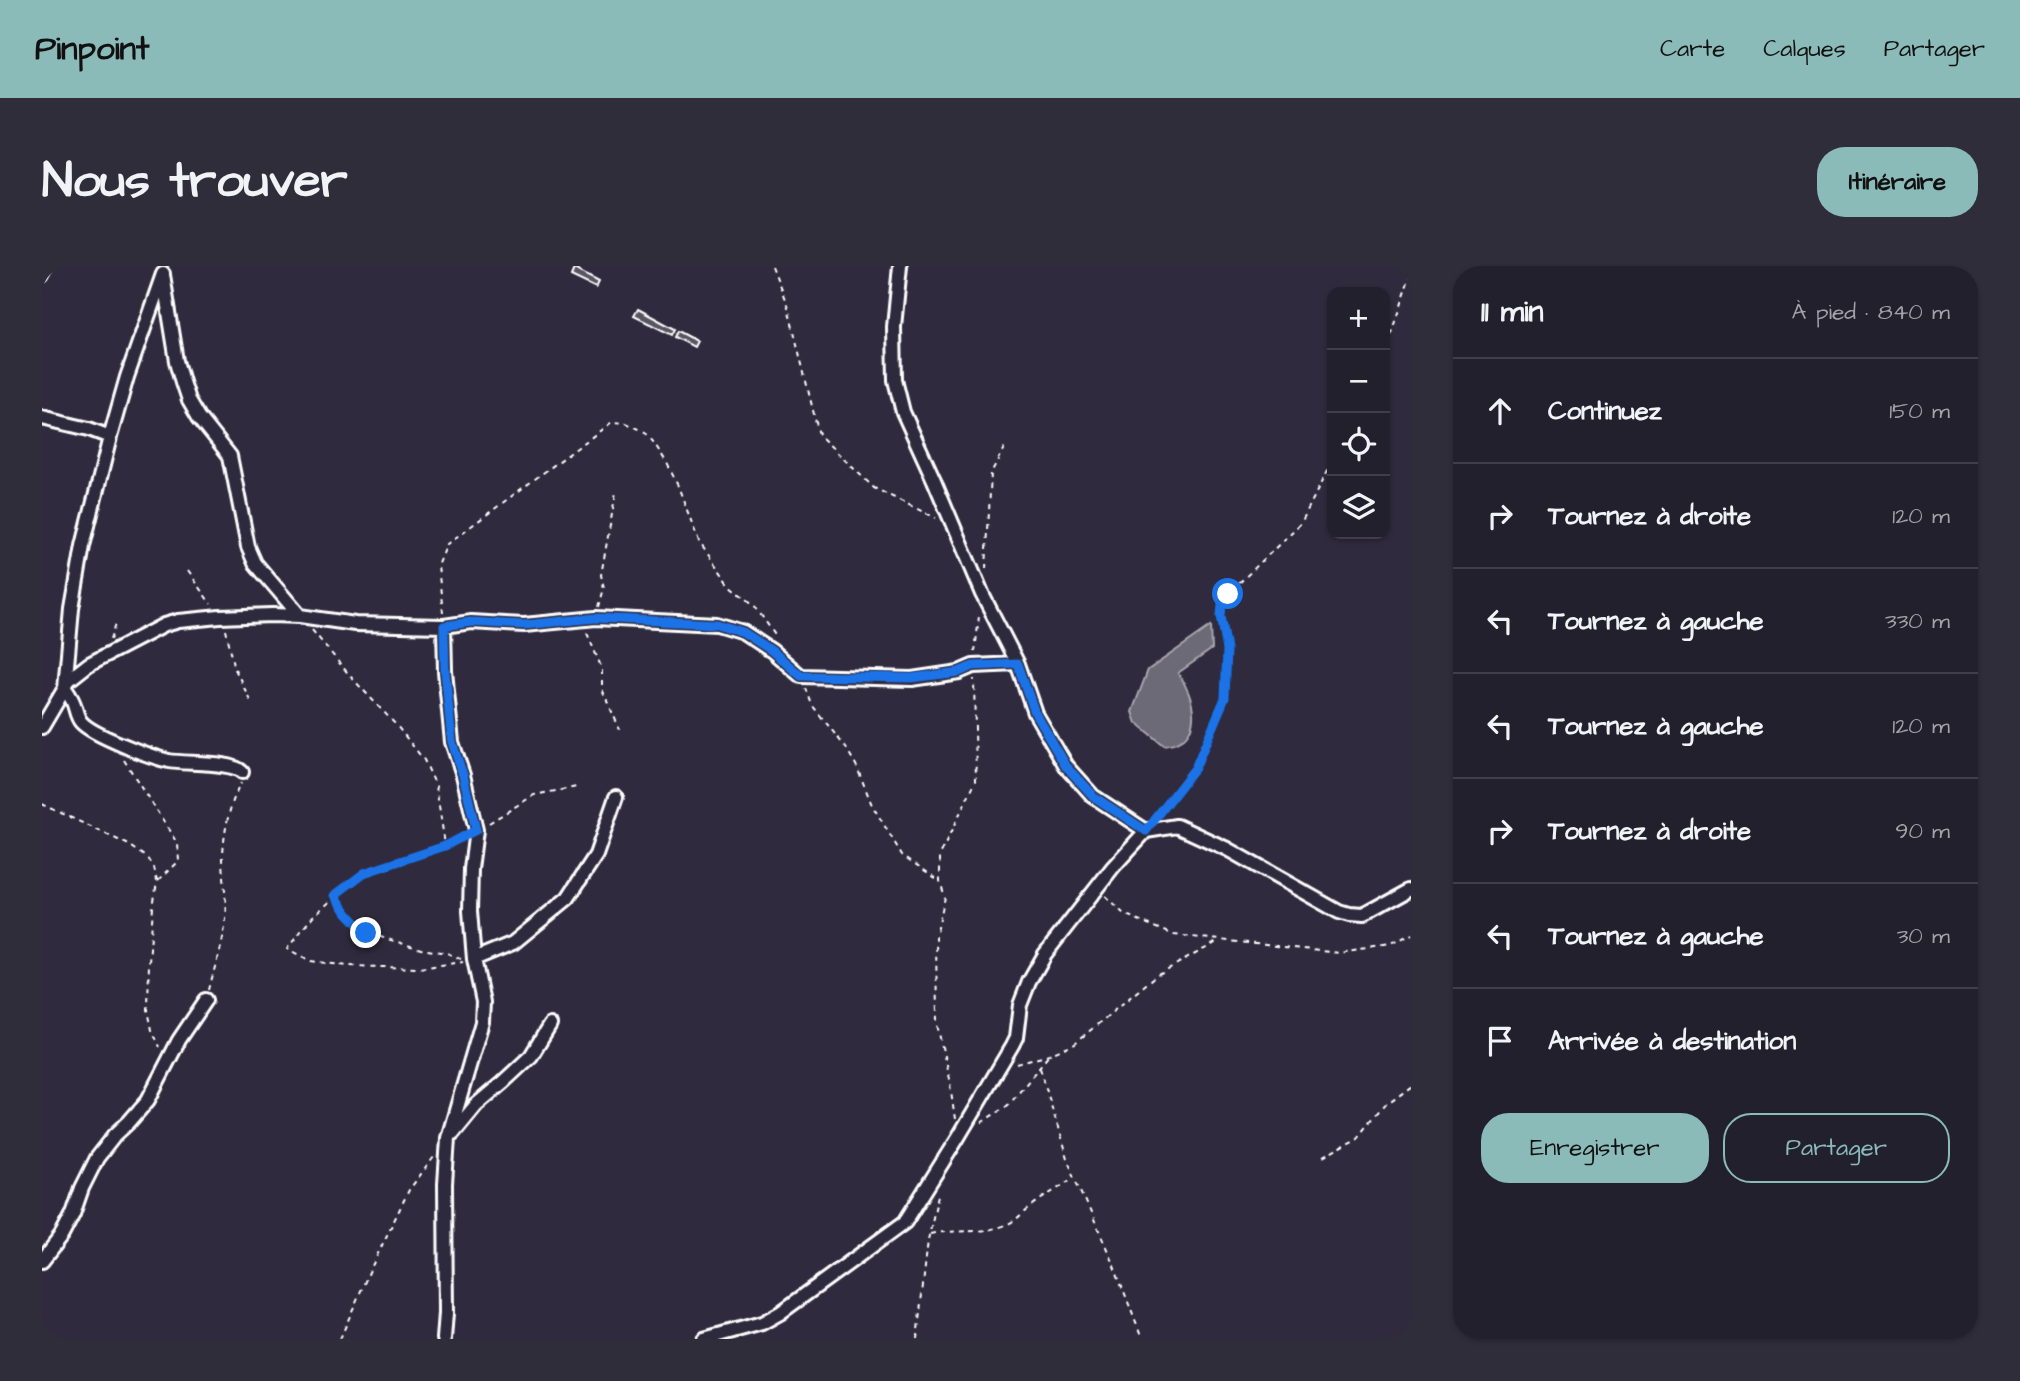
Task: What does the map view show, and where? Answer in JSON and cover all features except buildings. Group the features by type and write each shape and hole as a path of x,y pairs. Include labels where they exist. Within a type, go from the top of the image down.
{"street":[{"path":"42,275 46,266"},
{"path":"900,266 894,327 895,380 903,412 982,594 1018,664 1035,713 1066,766 1093,796 1146,831"},
{"path":"163,270 110,437 75,587 65,685 81,723 95,732 156,757 181,762 232,765 242,772"},
{"path":"163,270 177,361 189,400 208,430 230,456 247,547 256,563 300,615"},
{"path":"42,418 79,426 110,437"},
{"path":"272,615 275,587"},
{"path":"42,727 65,685 89,664 164,625 220,617 300,615 355,624 444,626 471,622 524,625 596,618 717,624 743,632 772,651 801,676 912,678 959,672 973,666 1018,664"},
{"path":"444,626 452,742 476,830 471,869 470,911 474,959 483,1002 482,1022 448,1138 444,1339"},
{"path":"474,959 513,943 568,898 596,855 616,797"},
{"path":"704,1339 762,1323 780,1313 905,1222 1016,1038 1020,1005 1045,954 1113,867 1146,831 1177,826 1227,849 1339,912 1349,915 1362,916 1411,888"},
{"path":"42,1261 73,1214 97,1158 148,1100 179,1040 206,1000"},
{"path":"448,1138 476,1105 531,1056 550,1025"}],"path":[{"path":"772,266 788,307 819,435 874,488 954,526"},
{"path":"1386,350 1411,276"},
{"path":"444,626 438,566 447,544 612,422"},
{"path":"985,569 991,473 1006,444"},
{"path":"1146,831 1195,768 1225,698 1227,650 1221,616 1222,605 1228,594 1301,523 1327,471"},
{"path":"187,571 226,626 234,669 252,704"},
{"path":"957,1139 950,1084 937,1024 936,936 945,897 940,881 940,855 976,780 973,666 982,594"},
{"path":"300,615 424,760 436,786 445,846"},
{"path":"124,760 177,843 178,861 158,882"},
{"path":"206,1000 225,926 223,854 229,812 241,782 242,772"},
{"path":"335,895 366,933 421,949 447,953 465,961 419,968 348,966 311,961 287,950 313,916 335,895 364,873 445,846 534,795 577,788"},
{"path":"42,804 129,845 148,858 154,868 158,882 153,907 148,1010 152,1030 167,1062"},
{"path":"1098,889 1124,914 1174,935 1339,953 1391,946 1411,937"},
{"path":"998,1070 1049,1055 1075,1043 1157,975 1220,940"},
{"path":"978,1125 1008,1105 1049,1055"},
{"path":"1040,1067 1074,1178 1114,1265 1142,1339"},
{"path":"1322,1157 1359,1137 1387,1102 1411,1084"},
{"path":"340,1339 409,1190 448,1138"},
{"path":"929,1234 946,1230 973,1233 998,1228 1016,1221 1030,1207 1074,1178"},
{"path":"917,1339 929,1234 938,1195"}],"shaded area":[{"path":"1211,626 1212,649 1178,673 1192,703 1191,728 1181,740 1164,746 1136,723 1132,712 1148,670"}],"route":[{"path":"366,933 335,895 364,873 445,846 476,830 452,742 444,626 471,622 524,625 596,618 717,624 743,632 772,651 801,676 912,678 959,672 973,666 1018,664 1035,713 1066,766 1093,796 1146,831 1195,768 1225,698 1227,650 1221,616 1222,605 1228,594"}]}
